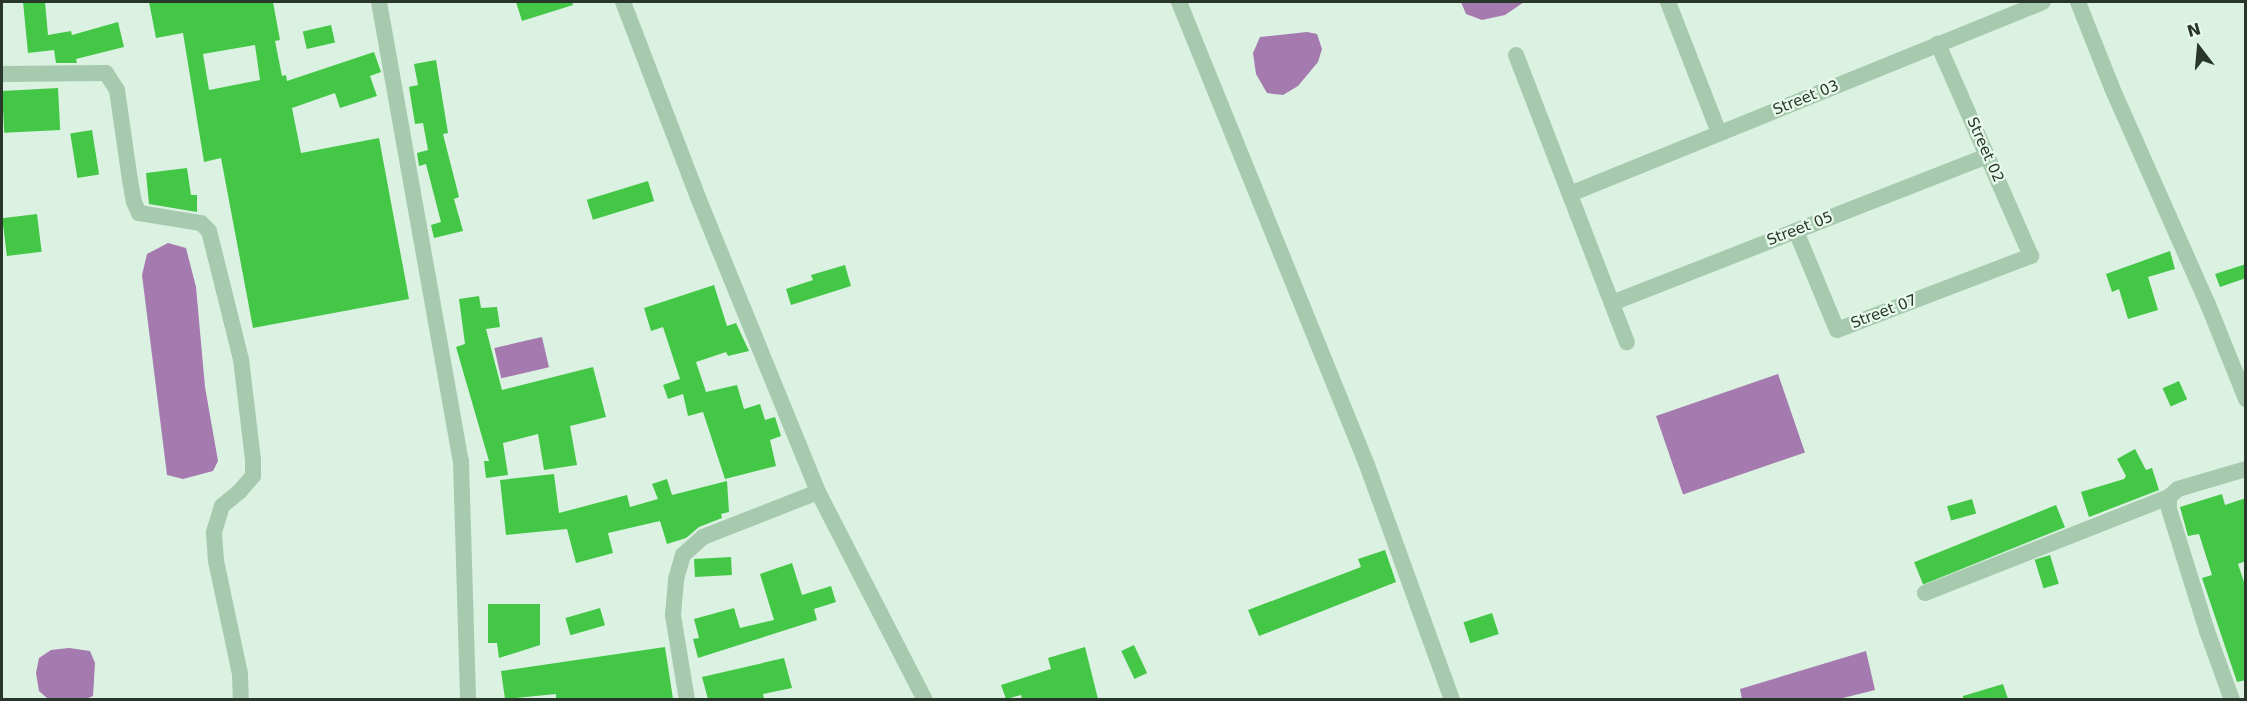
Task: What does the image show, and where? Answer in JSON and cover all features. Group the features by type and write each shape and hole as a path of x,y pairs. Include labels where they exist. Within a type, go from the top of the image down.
{"street":[{"path":"379,2 461,461 468,699"},
{"path":"623,2 699,200 818,492 925,699"},
{"path":"1179,2 1367,465 1452,699"},
{"path":"1668,2 1719,133"},
{"name":"Street 03","path":"1570,194 2043,2"},
{"path":"2078,2 2246,399"},
{"name":"Street 02","path":"1938,44 2031,256"},
{"path":"1516,56 1627,342"},
{"path":"2,74 106,73 117,90 130,180 134,202 139,213 201,223 209,231 240,359 253,459 253,476 222,506 214,533 216,561 240,674 242,699"},
{"name":"Street 05","path":"1612,303 1987,156"},
{"name":"Street 07","path":"1796,231 1837,330 2031,256"},
{"path":"1925,593 2169,497 2178,489 2246,469"},
{"path":"687,699 673,615 676,579 683,555 704,537 818,492"},
{"path":"2169,497 2169,509 2207,632 2232,699"}],"shaded area":[{"path":"1461,2 1524,2 1505,15 1482,20 1466,14"},
{"path":"1307,32 1317,34 1322,49 1318,62 1298,86 1283,95 1267,93 1256,74 1253,53 1260,37"},
{"path":"168,243 186,248 196,287 205,387 218,461 213,471 183,479 167,475 142,275 147,254"},
{"path":"542,337 549,367 501,378 494,348"},
{"path":"1778,374 1805,452 1683,494 1656,416"},
{"path":"69,648 90,651 95,663 93,696 86,699 48,699 39,691 36,673 39,658 51,650"},
{"path":"1866,651 1875,690 1839,699 1742,699 1740,689"}],"building":[{"path":"23,2 45,2 48,35 71,31 72,35 118,22 124,47 76,59 77,63 56,63 54,50 28,53"},
{"path":"149,2 273,2 280,40 275,41 282,76 286,75 287,81 374,52 381,72 370,76 377,96 340,108 335,93 292,108 301,153 379,138 409,299 253,328 221,158 204,162 183,33 156,38","holes":["255,45 260,80 209,90 203,54"]},
{"path":"516,2 572,2 573,5 522,21"},
{"path":"331,25 335,43 307,49 303,32"},
{"path":"436,60 448,133 443,134 459,197 454,199 463,231 434,238 431,225 441,222 426,164 419,166 417,153 428,150 423,123 415,124 409,87 418,85 414,64"},
{"path":"58,88 60,130 4,133 2,91"},
{"path":"92,130 99,174 77,178 70,133"},
{"path":"187,168 191,195 197,195 197,212 149,204 146,173"},
{"path":"648,181 654,201 593,220 587,200"},
{"path":"37,214 42,252 7,256 2,218"},
{"path":"2170,251 2175,269 2148,277 2158,310 2128,319 2119,289 2112,292 2106,274"},
{"path":"2246,264 2246,278 2220,287 2215,274"},
{"path":"845,265 851,286 791,305 786,289 813,280 811,275"},
{"path":"714,285 727,326 736,323 749,351 728,356 726,352 696,362 706,392 737,385 744,409 760,404 765,420 775,417 781,436 770,440 776,466 725,479 703,412 688,416 683,394 668,399 663,385 680,379 663,327 651,331 644,308"},
{"path":"479,296 481,308 497,307 500,327 486,329 502,390 593,367 606,417 570,426 577,465 544,470 538,434 503,443 508,475 486,478 484,461 489,461 456,347 465,344 459,299"},
{"path":"2179,381 2187,399 2171,407 2163,388"},
{"path":"2135,449 2146,470 2152,468 2159,490 2089,517 2081,492 2124,479 2126,476 2117,459"},
{"path":"554,474 559,513 627,495 630,507 658,499 652,484 667,479 672,495 727,481 729,512 721,514 722,518 699,527 686,538 667,544 660,521 608,533 613,553 576,563 567,529 506,535 500,480"},
{"path":"2222,494 2225,505 2246,498 2246,561 2238,564 2246,588 2246,680 2237,682 2202,578 2212,575 2199,534 2188,536 2180,507"},
{"path":"1972,499 1976,513 1951,521 1947,506"},
{"path":"2056,505 2065,527 1923,585 1914,562"},
{"path":"1385,550 1396,582 1259,636 1248,610 1361,567 1358,559"},
{"path":"2050,555 2059,584 2043,588 2035,560"},
{"path":"731,557 732,575 695,577 694,559"},
{"path":"792,563 802,595 831,586 836,602 814,609 817,620 698,658 693,639 699,638 694,619 734,608 740,628 774,620 760,574"},
{"path":"488,604 540,604 540,645 499,658 497,643 488,643"},
{"path":"600,608 605,625 570,635 565,618"},
{"path":"1492,613 1499,634 1470,643 1463,622"},
{"path":"1134,645 1147,673 1134,679 1121,651"},
{"path":"665,647 673,699 556,699 556,694 505,699 501,671"},
{"path":"1085,647 1098,699 1022,699 1021,695 1006,699 1001,685 1051,669 1048,658"},
{"path":"784,658 792,688 763,694 764,699 708,699 702,677"},
{"path":"2003,684 2008,699 1963,699 1963,696"}]}
